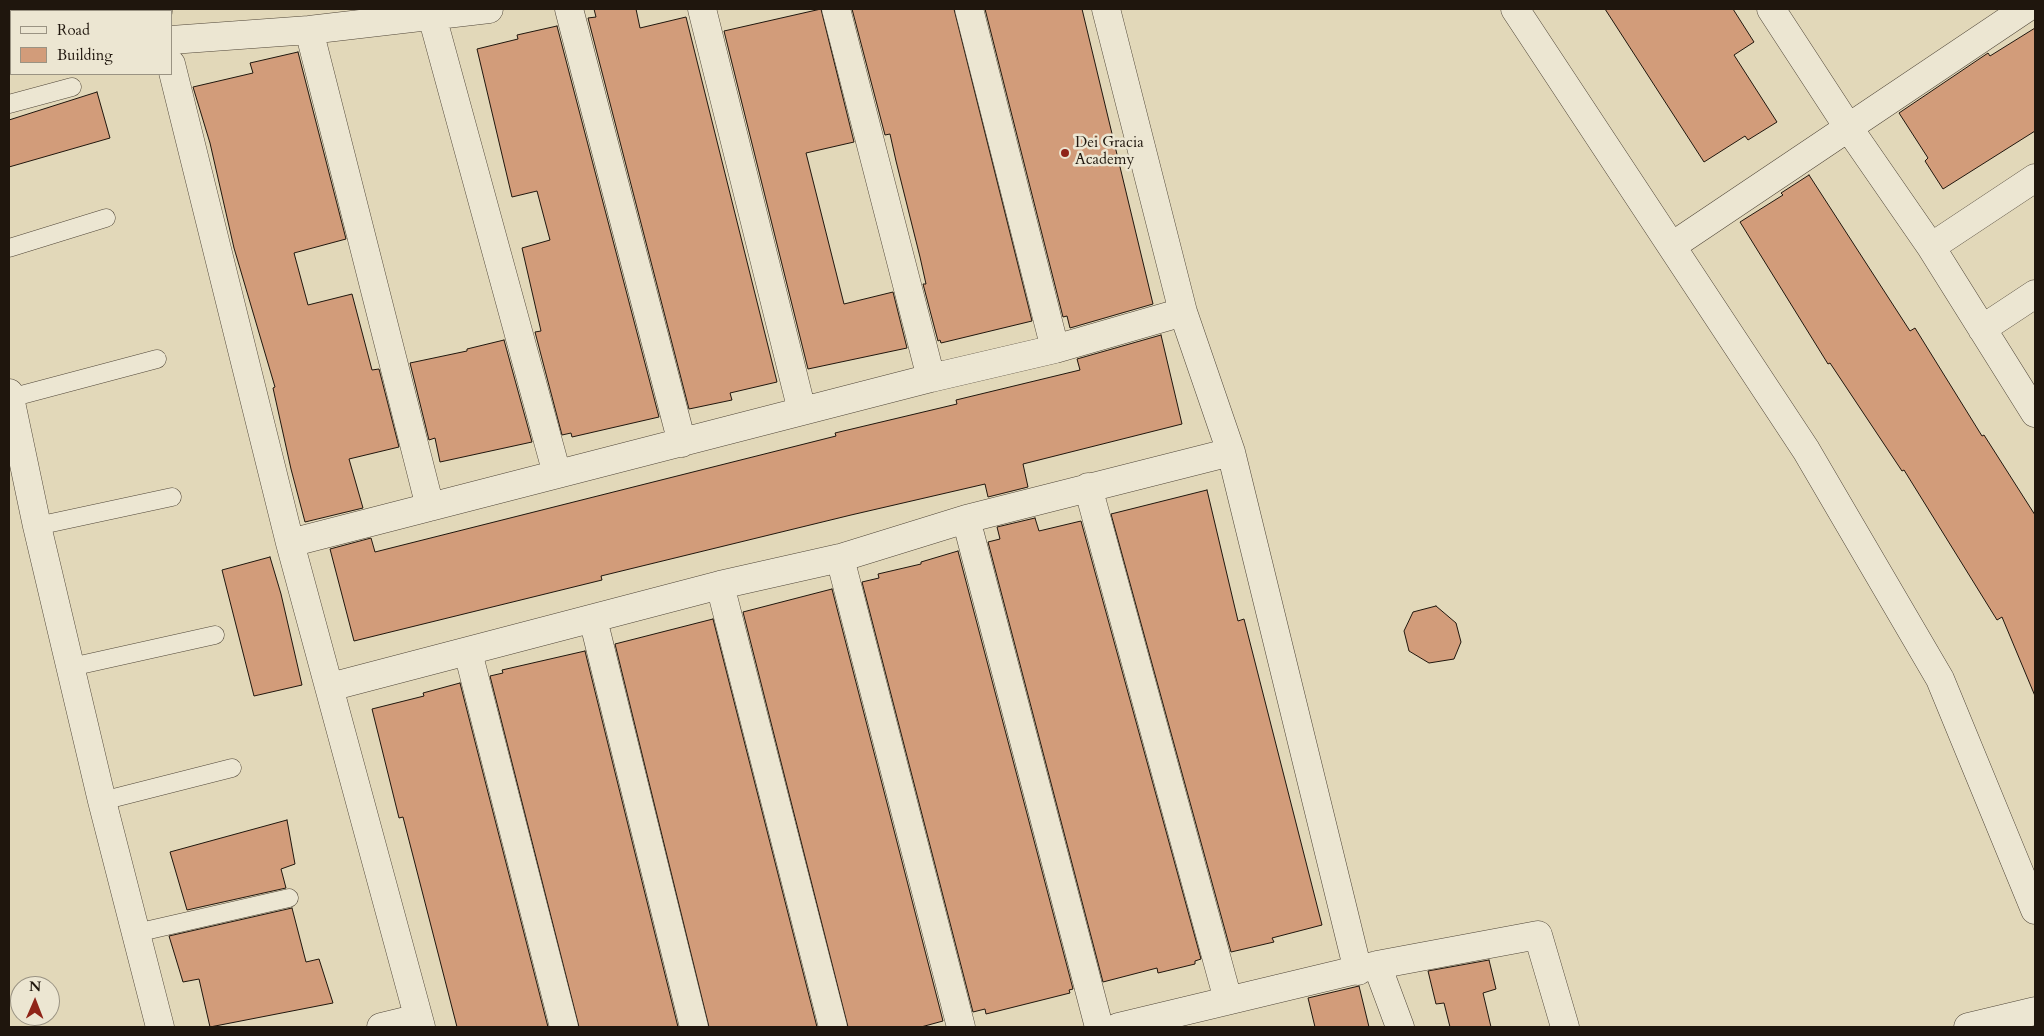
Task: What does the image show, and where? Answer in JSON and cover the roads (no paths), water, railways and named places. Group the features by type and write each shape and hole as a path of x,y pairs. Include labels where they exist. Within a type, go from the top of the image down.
{"street":[{"path":"172,40 309,30 488,9"},
{"path":"569,9 682,443"},
{"path":"702,9 802,411"},
{"path":"836,9 931,378"},
{"path":"969,9 1056,349"},
{"path":"1106,9 1182,312 1231,452 1368,968 1400,1027"},
{"path":"1515,9 1806,450 1940,679 2035,910"},
{"path":"1771,9 1931,248 2035,413"},
{"path":"1672,246 1848,126 2025,9"},
{"path":"432,16 556,474"},
{"path":"309,30 430,507"},
{"path":"172,68 290,543 420,1023 381,1027"},
{"path":"1931,248 2035,178"},
{"path":"1982,329 2035,294"},
{"path":"290,543 931,378 1056,349 1182,312"},
{"path":"9,395 37,526 102,801 160,1027"},
{"path":"330,687 720,585 840,558 966,519 1231,452"},
{"path":"1088,487 1228,1000"},
{"path":"966,519 1099,1027"},
{"path":"840,558 960,1027"},
{"path":"720,585 833,1027"},
{"path":"593,619 694,1027"},
{"path":"468,652 564,1027"},
{"path":"1118,1027 1368,968 1538,936 1565,1027"},
{"path":"1968,1027 2035,1011"}],"lane":[{"path":"9,104 72,87"},
{"path":"9,248 106,218"},
{"path":"9,395 157,359"},
{"path":"37,526 172,497"},
{"path":"71,667 215,635"},
{"path":"102,801 232,768"},
{"path":"136,933 289,898"}],"place":[{"name":"Dei Gracia Academy","path":"1065,153"}]}
